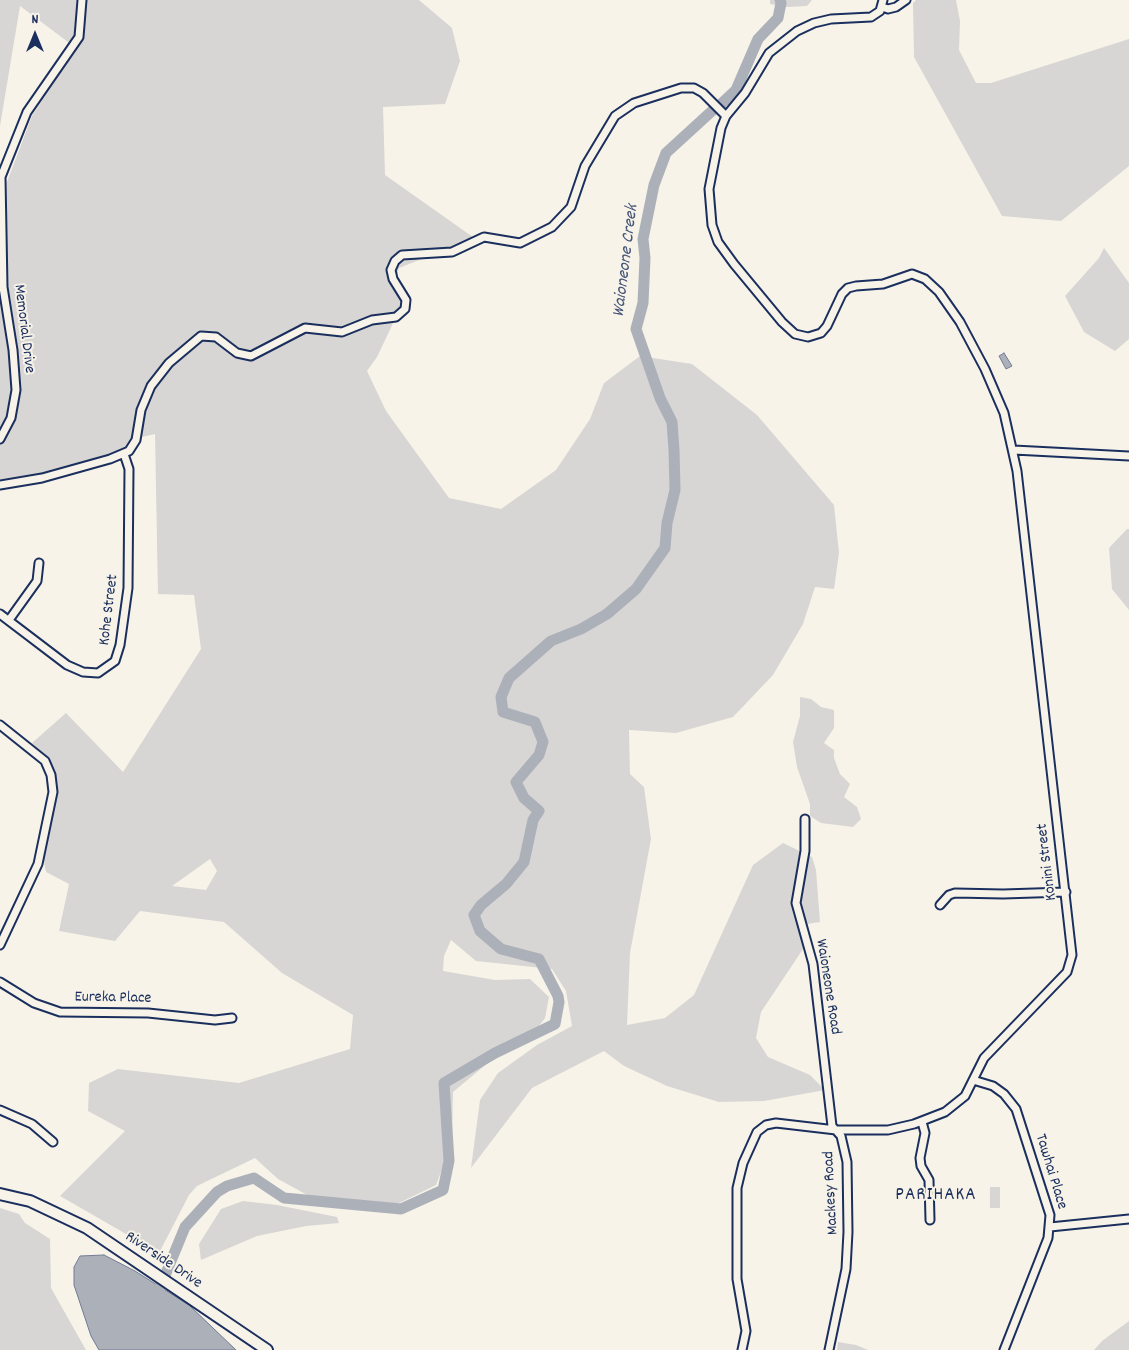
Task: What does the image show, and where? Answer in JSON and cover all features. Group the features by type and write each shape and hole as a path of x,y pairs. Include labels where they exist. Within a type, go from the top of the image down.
{"main road":[{"name":"Riverside Drive","path":"0,1194 30,1201 88,1228 267,1350"},
{"name":"Riverside Drive","path":"0,1199 38,1206"}],"street":[{"name":"Memorial Drive","path":"0,440 11,418 16,390 13,350 3,287 1,177 27,112 79,37 82,0"},
{"path":"0,485 42,478 124,454 134,444 141,410 151,386 169,363 197,338 211,335 237,353 251,356 300,330 311,328 329,332 342,332 372,320 396,316 405,309 406,300 391,275 394,261 402,255 410,253 452,252 484,237 494,237 511,243 520,243 552,227 571,207 585,166 611,121 627,107 681,88 694,88 703,93 726,116 745,92 770,53 797,31 822,20 871,17 883,3 888,9 896,7 906,0"},
{"name":"Konini Street","path":"726,116 721,128 709,189 712,225 723,250 776,315 795,334 812,337 821,333 827,326 837,302 848,288 883,284 908,275 924,279 939,292 950,306 970,340 1000,402 1014,450 1072,946 1069,968 1061,979 984,1058 965,1096 952,1107 922,1122 877,1131 836,1130"},
{"path":"1014,450 1129,456"},
{"name":"Kohe Street","path":"0,614 67,665 83,672 98,673 115,661 120,645 128,588 129,469 124,454"},
{"path":"9,620 37,581 39,563"},
{"path":"0,725 45,761 51,776 53,792 38,864 0,945"},
{"name":"Waioneone Road","path":"804,819 804,851 796,903 813,964 832,1126 836,1130"},
{"path":"940,905 949,894 955,893 1066,892"},
{"name":"Eureka Place","path":"0,982 34,1003 60,1012 148,1013 215,1020 232,1018"},
{"name":"Tawhai Place","path":"973,1080 992,1086 1004,1094 1016,1109 1030,1158 1047,1204 1050,1227 1004,1350"},
{"path":"0,1110 32,1124 53,1142"},
{"path":"922,1122 925,1133 920,1158 921,1166 929,1180 930,1220"},
{"name":"Mackesy Road","path":"742,1350 746,1331 737,1279 737,1188 740,1172 753,1138 761,1128 771,1124 836,1130 841,1136 846,1153 848,1232 846,1269 829,1350"},
{"path":"1050,1227 1129,1219"}],"shaded area":[{"path":"0,0 419,0 452,28 460,61 445,104 383,107 385,175 480,242 429,256 399,268 397,276 403,301 403,316 396,317 377,357 367,371 386,411 449,498 501,509 556,470 590,419 604,383 640,356 692,364 757,415 834,505 839,553 834,589 815,587 803,624 773,675 733,717 676,733 629,730 630,774 644,787 651,839 630,953 627,1025 665,1018 694,995 753,865 783,843 812,857 816,870 820,922 807,924 809,940 761,1012 756,1038 768,1057 810,1075 825,1090 764,1101 719,1102 667,1086 624,1066 604,1051 532,1088 471,1168 480,1100 498,1073 537,1045 572,1026 566,991 552,969 476,961 451,940 444,956 443,971 495,980 530,979 549,997 545,1018 529,1039 495,1057 453,1092 452,1143 436,1185 395,1205 322,1203 278,1179 255,1158 197,1186 189,1195 159,1253 60,1196 125,1131 88,1111 89,1083 118,1069 239,1083 350,1049 353,1015 282,973 224,922 140,911 115,941 59,931 69,884 46,872 43,856 56,781 49,759 32,743 66,713 123,772 201,649 194,595 158,594 155,434 137,438 126,453 26,481 0,483 0,291 3,291 7,182 32,116 76,48 20,6 0,126","holes":["210,859 217,871 206,890 172,886"]},
{"path":"770,0 812,0 807,6 786,7 770,4"},
{"path":"916,0 956,0 960,21 959,50 976,83 991,83 1129,39 1129,166 1061,221 1002,216 914,57 913,3"},
{"path":"1104,248 1129,283 1129,339 1115,351 1084,332 1065,296 1099,258"},
{"path":"1004,353 1012,366 1006,369 999,356"},
{"path":"1129,529 1129,610 1112,589 1109,548"},
{"path":"800,697 811,699 821,707 834,710 834,728 824,743 834,750 834,758 840,774 850,784 844,797 857,807 861,819 853,827 821,823 810,816 810,804 797,767 793,742 800,716"},
{"path":"990,1187 1000,1187 1000,1208 990,1208"},
{"path":"243,1201 277,1205 337,1217 339,1223 306,1226 257,1236 201,1260 199,1244 221,1209"},
{"path":"0,1208 19,1214 25,1223 50,1239 51,1288 86,1350 0,1350"},
{"path":"104,1255 135,1271 189,1305 236,1350 99,1350 91,1336 74,1285 74,1267 80,1256"},
{"path":"1129,1321 1129,1350 1094,1350 1102,1341"},
{"path":"838,1342 856,1345 868,1350 837,1350"}],"waterway":[{"name":"Waioneone Creek","path":"720,105 736,90 758,39 778,18 780,0"},
{"name":"Waioneone Creek","path":"155,1300 185,1227 217,1192 227,1186 254,1178 284,1198 401,1209 443,1190 449,1161 444,1083 495,1053 555,1024 559,1002 558,996 539,959 501,949 480,931 474,915 481,905 506,884 524,862 533,820 539,811 524,798 516,782 539,755 543,742 535,722 503,712 501,697 509,678 551,641 581,629 607,614 636,589 665,548 667,523 675,490 674,450 672,422 660,398 636,329 643,303 645,258 643,239 654,185 666,153 713,110"}],"district":[{"name":"PARIHAKA","path":"936,1196"}]}
